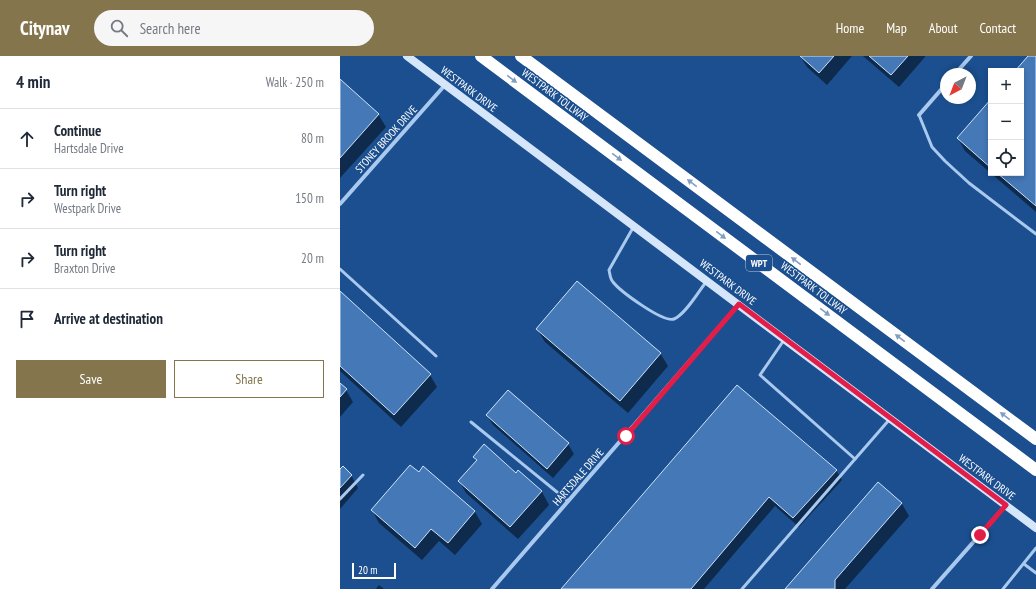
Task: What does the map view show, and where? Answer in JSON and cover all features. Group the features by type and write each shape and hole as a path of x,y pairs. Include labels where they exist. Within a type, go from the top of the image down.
{"highway":[{"name":"WESTPARK TOLLWAY","path":"481,56 1036,470"},
{"name":"WESTPARK TOLLWAY","path":"521,56 1036,439"}],"main road":[{"name":"WESTPARK DRIVE","path":"407,56 1036,528"}],"street":[{"path":"960,68 971,56"},
{"name":"STONEY BROOK DRIVE","path":"340,204 445,85"},
{"path":"919,115 940,91"},
{"name":"HARTSDALE DRIVE","path":"492,589 739,304"},
{"path":"932,589 1006,505"}],"lane":[{"path":"919,115 932,147 945,161 969,183 1036,234"},
{"path":"634,226 608,270 612,281 620,288 664,319 674,319 681,314 707,280"},
{"path":"340,269 436,356"},
{"path":"785,339 760,375 855,459"},
{"path":"742,589 890,418"},
{"path":"471,422 568,501"},
{"path":"340,499 363,475"},
{"path":"1003,589 1036,548"},
{"path":"1024,564 1036,573"}],"building":[{"path":"800,56 834,56 819,73"},
{"path":"869,56 908,56 891,75"},
{"path":"1028,56 1036,56 1036,206 1001,176 1024,176 1024,68 1018,68"},
{"path":"340,79 379,114 340,158"},
{"path":"988,102 988,165 957,138"},
{"path":"577,281 661,353 620,401 536,329"},
{"path":"340,291 431,374 394,415 340,366"},
{"path":"340,383 347,389 340,397"},
{"path":"737,385 837,470 793,518 769,497 691,589 561,589"},
{"path":"508,390 569,443 547,469 486,415"},
{"path":"484,444 516,473 518,470 542,491 510,527 458,481 477,460 473,457"},
{"path":"410,465 419,472 423,466 475,511 448,543 431,529 415,548 371,510"},
{"path":"343,466 352,475 340,488 340,469"},
{"path":"878,482 902,503 835,580 835,589 785,589"}],"route":[{"path":"626,436 739,304 1006,505 980,535"}]}
